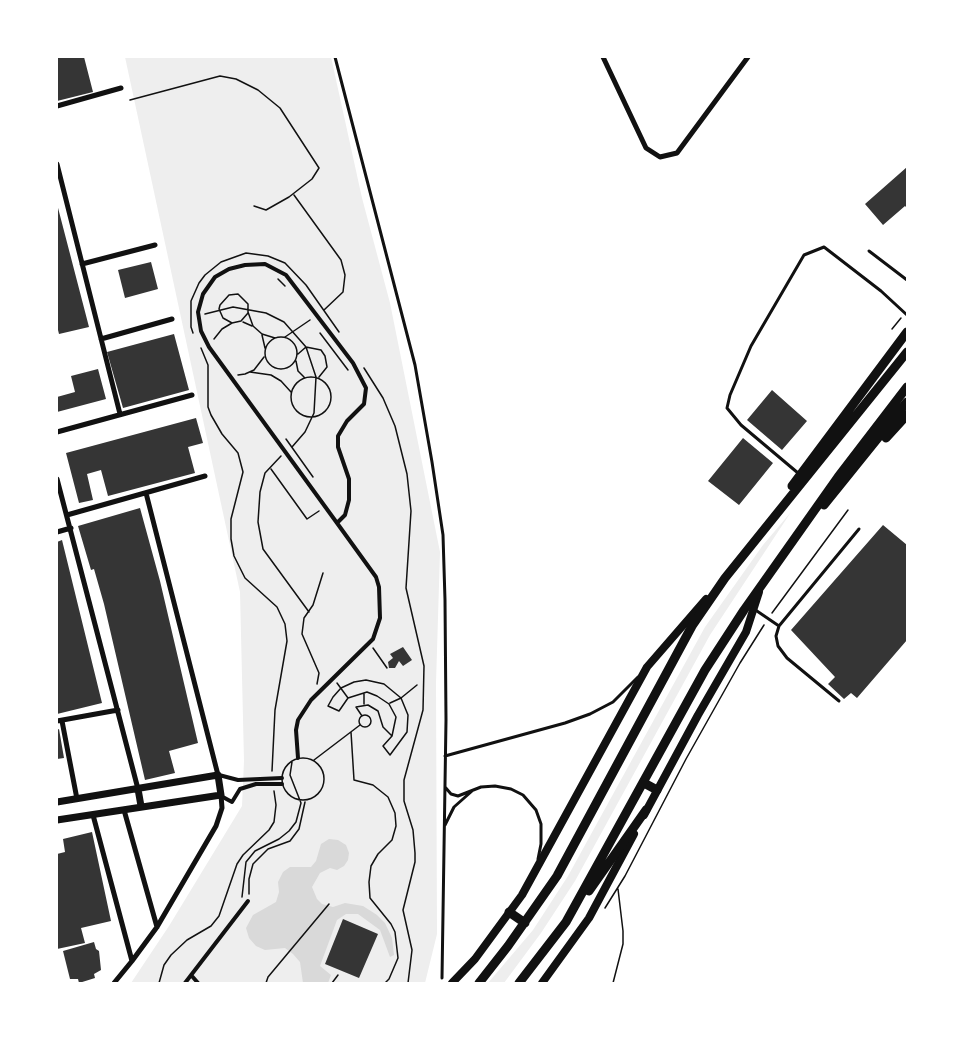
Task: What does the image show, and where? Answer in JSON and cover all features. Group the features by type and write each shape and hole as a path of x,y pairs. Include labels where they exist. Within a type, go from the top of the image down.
{"highway":[{"path":"763,530 800,474 907,332"},
{"path":"479,983 525,923 557,876 692,626 725,578 907,352"},
{"path":"566,922 705,670 771,570 907,387"},
{"path":"771,570 907,402"},
{"path":"843,483 907,415"},
{"path":"644,783 657,790"},
{"path":"519,983 646,810"},
{"path":"509,912 525,923"}],"main road":[{"path":"543,983 589,918 646,810 746,632 761,587 771,570"},
{"path":"452,983 475,959 530,880 647,667 725,578"}],"street":[{"path":"603,57 646,147 660,157 677,153 748,57"},
{"path":"57,106 121,88"},
{"path":"57,164 120,414"},
{"path":"82,264 155,245"},
{"path":"298,758 296,730 298,720 316,695 370,642 380,618 379,587 376,577 228,373 201,331 198,312 203,294 215,277 229,269 265,264 286,275 353,363 366,388 364,404 338,436 338,447 348,479 350,500 345,515 337,523"},
{"path":"101,339 171,318"},
{"path":"57,432 192,395"},
{"path":"67,514 205,476"},
{"path":"57,479 141,806"},
{"path":"114,983 157,927 221,814 218,775 146,494"},
{"path":"57,532 70,528"},
{"path":"77,799 59,721 118,710"},
{"path":"57,802 218,775 238,780 282,781"},
{"path":"57,820 221,795 232,802 240,789 272,781"},
{"path":"124,810 157,927"},
{"path":"93,815 132,961"},
{"path":"185,983 248,901"},
{"path":"192,975 198,983"}],"lane":[{"path":"335,57 411,345 434,471 444,554 445,786 442,978"},
{"path":"800,474 741,425 727,408 730,394 751,346 804,255 824,247 881,291 906,314"},
{"path":"869,251 907,280"},
{"path":"839,701 787,658 778,646 776,636 779,626 859,529"},
{"path":"754,609 779,626"},
{"path":"445,756 590,714 613,702 647,667"},
{"path":"445,786 455,795 486,786 503,786 518,791 533,805 541,824 541,844 539,857 530,880"},
{"path":"444,829 454,807 473,790"}],"path":[{"path":"130,100 220,76 236,79 258,90 280,108 319,168 312,179 293,194 266,210 254,206"},
{"path":"293,194 341,260 345,275 343,292 324,310"},
{"path":"194,335 191,327 191,301 199,283 221,262 239,255 268,256 285,263 306,285 342,336"},
{"path":"276,278 290,291"},
{"path":"219,309 225,297 238,294 246,300 253,326"},
{"path":"203,315 233,307 266,313 284,322 306,347 317,377 314,413 305,432 265,473 260,492 258,522 263,549 309,612"},
{"path":"219,309 223,318 232,323"},
{"path":"240,322 245,318 248,310"},
{"path":"892,328 906,314"},
{"path":"265,349 270,341 285,337 317,315"},
{"path":"212,340 222,328 240,322 253,326 262,334 276,338"},
{"path":"317,329 352,375"},
{"path":"228,373 238,375 250,372 259,366 265,349 262,334"},
{"path":"285,337 296,347 298,371 305,377"},
{"path":"159,983 164,964 171,954 187,940 211,926 219,916 237,864 243,855 265,835 274,822 276,805 272,781 275,710 287,641 285,624 277,607 245,578 234,556 231,519 243,472 238,453 218,428 208,407 208,366 200,346"},
{"path":"264,356 270,366 280,370 290,367 306,347"},
{"path":"291,393 297,382 305,377 317,377 325,372 327,367 321,350 306,347"},
{"path":"362,364 383,398 395,426 407,474 411,511 406,588 423,666 423,710 404,780 404,801 413,831 415,853 410,887 403,910 412,950 408,983"},
{"path":"250,372 271,375 281,381 291,393 294,407 298,412 311,417 323,413 331,402 330,389 317,377"},
{"path":"282,435 313,476"},
{"path":"270,468 307,519 325,506"},
{"path":"605,908 740,663 768,618 848,510"},
{"path":"316,695 319,673 302,634 304,618 309,612 323,573"},
{"path":"370,642 387,668"},
{"path":"333,677 348,698"},
{"path":"366,680 384,684 401,698 408,715 407,732 390,755 383,746 392,736 396,717 389,704 368,692 348,698 339,711 328,706 341,688 366,680"},
{"path":"389,704 417,686"},
{"path":"364,693 364,706"},
{"path":"360,725 366,727 371,723 370,717 362,716 356,707 368,705 378,711 383,728 392,736"},
{"path":"360,725 359,720 362,716"},
{"path":"314,760 360,725"},
{"path":"351,732 354,780 373,785 388,797 395,813 396,826 392,840 378,854 371,866 369,882 370,898 395,932 398,958 385,983"},
{"path":"298,758 314,760 323,771 324,786 315,797 305,800 295,799 289,795 282,781 288,764 298,758"},
{"path":"248,901 249,879 253,864 268,849 290,841 299,829 305,800"},
{"path":"614,983 623,938 618,888"},
{"path":"266,983 268,977 328,904"},
{"path":"332,983 338,975"}],"shaded area":[{"path":"125,57 331,57 362,198 390,303 440,552 436,683 437,934 425,983 131,983 169,926 242,806 244,761 240,592"},
{"path":"791,512 710,635 575,881 541,933 504,983 488,983 533,930 568,876 705,627 763,545"},
{"path":"329,839 338,840 346,845 349,853 348,860 337,870 330,868 320,873 312,887 317,899 322,904 333,907 345,903 363,906 377,915 385,923 392,938 394,955 390,957 380,930 358,914 346,914 337,920 320,966 331,975 328,983 303,983 300,962 293,954 285,948 265,950 256,946 249,938 246,928 253,915 276,902 279,892 278,882 283,872 290,867 311,867 316,861 321,844"}],"building":[{"path":"57,57 84,57 93,92 57,101"},
{"path":"907,167 907,208 905,206 883,225 865,204"},
{"path":"57,204 89,327 59,334 57,326"},
{"path":"151,262 158,289 125,298 118,270"},
{"path":"174,334 189,390 123,408 107,352"},
{"path":"98,369 106,399 57,412 57,397 75,392 71,376"},
{"path":"772,390 807,421 782,450 747,420"},
{"path":"196,418 203,443 188,447 195,473 108,496 101,470 87,474 93,500 79,503 66,453"},
{"path":"743,438 773,463 739,505 708,481"},
{"path":"140,508 160,581 198,743 169,751 175,773 145,780 104,604 78,526"},
{"path":"883,525 907,545 907,640 857,698 851,693 844,699 828,684 835,677 791,630"},
{"path":"62,540 102,703 57,714 57,542"},
{"path":"403,647 412,660 403,666 399,661 395,668 389,668 388,662 393,658 390,654"},
{"path":"59,729 64,758 57,759 57,730"},
{"path":"92,832 111,921 81,928 85,943 57,949 57,854 65,852 63,839"},
{"path":"343,919 378,934 359,978 325,964"},
{"path":"94,942 99,951 101,970 94,974 95,978 79,983 78,979 70,979 63,951"}]}
